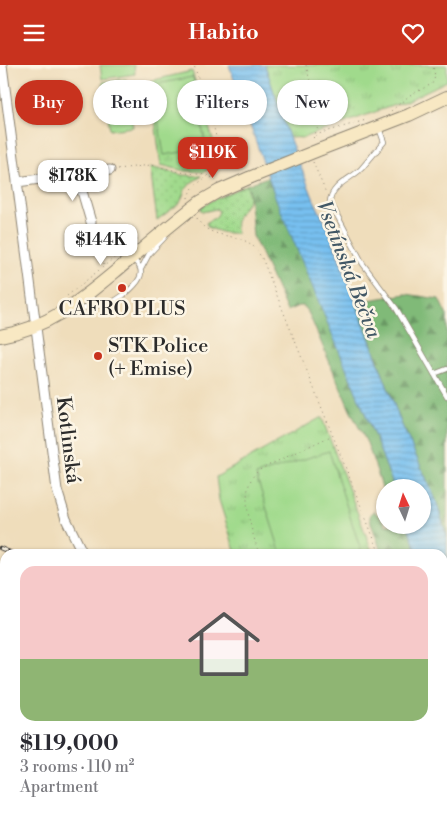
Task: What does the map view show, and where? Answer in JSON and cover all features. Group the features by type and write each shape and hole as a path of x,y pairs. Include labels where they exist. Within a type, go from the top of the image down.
{"main road":[{"path":"0,336 37,326 88,294 173,223 191,205 316,147 447,97"}],"street":[{"name":"Kotlinská","path":"2,65 59,499 81,549"},
{"path":"17,182 110,170"},
{"path":"76,174 91,222"}],"lane":[{"path":"379,123 384,141 361,169 336,188 330,202 363,264 396,308 447,396"},
{"path":"54,317 68,315 87,307 114,302 135,285 149,254 162,241 173,223"},
{"path":"131,259 141,269"},
{"path":"88,294 93,302 103,305"},
{"path":"434,374 447,369"}],"path":[{"path":"194,65 219,149 218,163 210,175 191,191 188,198 204,229 245,241 256,249 265,267 378,549"},
{"path":"306,65 320,122 314,135 316,147"},
{"path":"314,135 379,123 410,95 432,84 435,77 433,65"},
{"path":"312,159 330,202"},
{"path":"110,170 151,165 186,173 210,175 218,181"},
{"path":"91,222 90,226 101,260 105,265"},
{"path":"67,295 141,236"},
{"path":"258,549 247,512 249,482 252,477 261,469 332,436"}],"green space":[{"path":"100,65 134,65 135,74 102,79"},
{"path":"265,65 447,65 447,81 406,101 348,122 348,80 277,80 277,101"},
{"path":"192,71 195,80 177,80 177,125 208,125 216,150 215,160 205,172 185,171 161,165 156,125 167,125 167,80 154,80"},
{"path":"193,77 194,80 178,80"},
{"path":"177,80 177,125 202,125 206,148 164,155 159,125 167,125 167,82"},
{"path":"109,125 133,125 133,127 110,130"},
{"path":"285,125 339,125 302,138 289,137"},
{"path":"150,167 182,175 202,176 192,182 185,190 180,203 157,220"},
{"path":"268,177 391,479 380,479 367,443 350,410 309,314 303,306 287,311 253,236 249,190 246,185"},
{"path":"246,185 249,196 236,221 237,233 225,233 209,228 206,223 217,216 219,211 216,209 202,212 200,208"},
{"path":"406,294 439,299 447,316 447,537 431,489 431,479 426,479 401,423 356,302"},
{"path":"322,418 371,549 234,549 219,500 216,477"},
{"path":"329,451 360,549 279,549 256,475"},
{"path":"374,511 376,513 376,534 410,534 416,549 380,549 370,520 370,514"}],"water":[{"path":"229,65 265,65 277,101 277,125 285,125 314,200 329,231 401,423 426,479 391,479 276,199 250,125 267,125 267,80 234,80"},
{"path":"431,489 447,537 447,549 416,549 410,534 431,534"}],"place":[{"name":"CAFRO PLUS","path":"122,288"},
{"name":"STK Police (+ Emise)","path":"98,356"}],"water label":[{"name":"Vsetínská Bečva","path":"349,269"}]}
